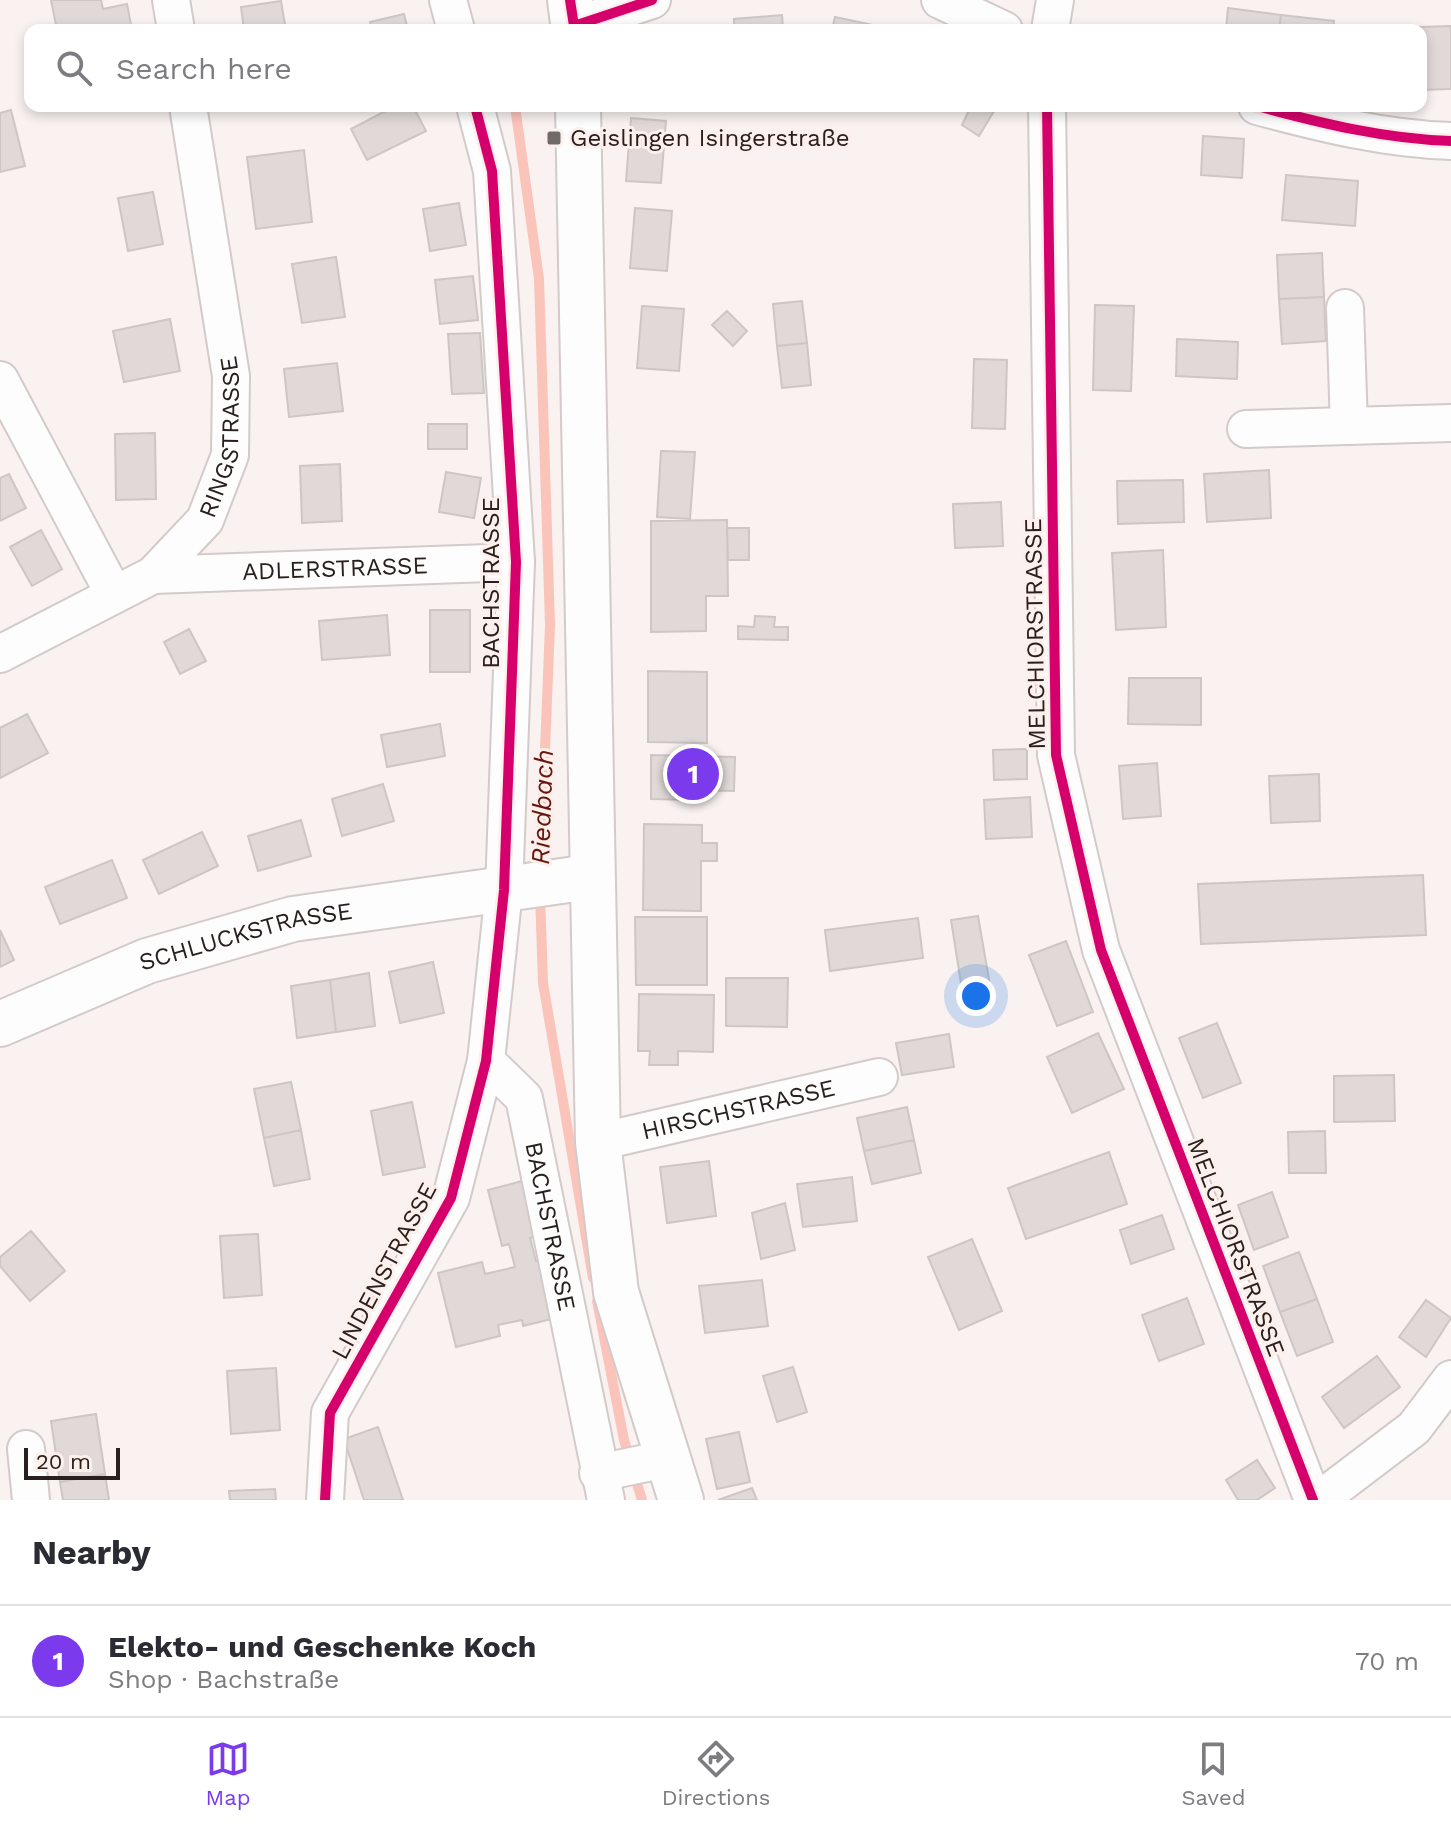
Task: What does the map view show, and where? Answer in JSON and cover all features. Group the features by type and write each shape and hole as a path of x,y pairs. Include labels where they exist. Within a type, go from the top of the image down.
{"street":[{"path":"171,0 175,24"},
{"path":"448,0 454,24"},
{"path":"573,19 652,0"},
{"path":"940,0 991,24"},
{"path":"1051,24 1055,0"},
{"name":"RINGSTRASSE","path":"0,654 153,575 205,520 230,455 231,376 189,112"},
{"name":"BACHSTRASSE","path":"477,112 492,171 516,562 512,889 486,1061 524,1098 626,1473 681,1500"},
{"name":"BACHSTRASSE","path":"578,112 586,387 578,879 598,1142 616,1292 626,1473"},
{"name":"MELCHIORSTRASSE","path":"1047,112 1056,755 1101,950 1316,1500"},
{"path":"1280,112 1420,140 1451,141"},
{"path":"1345,308 1349,426"},
{"path":"0,380 114,594"},
{"path":"1246,429 1451,423"},
{"name":"ADLERSTRASSE","path":"153,575 516,562"},
{"name":"SCHLUCKSTRASSE","path":"0,1024 147,961 293,919 578,879"},
{"name":"LINDENSTRASSE","path":"325,1500 330,1413 451,1198 486,1061"},
{"name":"HIRSCHSTRASSE","path":"598,1142 879,1077"},
{"path":"1316,1500 1414,1428 1451,1379"},
{"path":"26,1449 31,1500"}],"building":[{"path":"51,0 101,0 103,9 127,4 131,24 56,24"},
{"path":"281,1 285,24 243,24 241,7"},
{"path":"1228,8 1281,15 1280,24 1227,24"},
{"path":"404,14 406,24 370,24"},
{"path":"782,15 783,24 734,24 734,19"},
{"path":"1281,15 1334,21 1334,24 1280,24"},
{"path":"835,17 868,24 833,24"},
{"path":"1451,26 1451,89 1427,90 1427,27"},
{"path":"11,110 25,166 0,172 0,113"},
{"path":"384,112 416,112 426,131 367,160 351,129"},
{"path":"968,112 993,112 979,136 962,125"},
{"path":"631,118 666,121 661,183 626,181"},
{"path":"1203,136 1244,139 1242,178 1201,175"},
{"path":"304,150 312,222 256,229 247,157"},
{"path":"1286,175 1358,181 1355,226 1282,220"},
{"path":"153,192 163,244 128,251 118,198"},
{"path":"459,203 466,245 430,251 423,209"},
{"path":"635,208 672,211 667,271 630,268"},
{"path":"1322,253 1324,297 1279,299 1277,255"},
{"path":"336,257 345,317 302,323 292,264"},
{"path":"473,276 478,320 440,324 435,280"},
{"path":"1324,297 1326,341 1282,344 1279,299"},
{"path":"802,301 807,343 777,346 773,304"},
{"path":"1095,305 1134,306 1131,391 1093,390"},
{"path":"642,306 684,309 679,371 637,368"},
{"path":"727,311 747,331 733,346 712,325"},
{"path":"170,319 180,371 124,382 113,331"},
{"path":"480,333 484,393 452,394 448,334"},
{"path":"1177,339 1238,342 1237,379 1176,376"},
{"path":"807,343 811,385 782,388 777,346"},
{"path":"974,359 1007,360 1005,429 972,428"},
{"path":"337,363 343,411 289,417 284,369"},
{"path":"428,424 467,424 467,449 428,449"},
{"path":"155,433 156,499 116,500 115,434"},
{"path":"661,451 695,452 690,519 657,517"},
{"path":"340,464 342,521 302,523 300,466"},
{"path":"1269,470 1271,518 1207,522 1204,474"},
{"path":"446,472 481,478 474,518 439,512"},
{"path":"9,474 26,508 0,521 0,478"},
{"path":"1183,480 1184,522 1118,524 1117,481"},
{"path":"1001,502 1003,546 955,548 953,504"},
{"path":"727,520 728,596 706,596 706,631 651,632 651,521"},
{"path":"727,528 749,528 749,560 728,560"},
{"path":"41,530 62,569 32,586 10,547"},
{"path":"1163,550 1166,627 1116,630 1112,553"},
{"path":"430,610 470,610 470,672 430,672"},
{"path":"387,615 390,655 322,660 319,621"},
{"path":"755,616 775,617 774,627 788,627 788,640 738,639 738,626 754,627"},
{"path":"189,629 206,661 180,674 164,642"},
{"path":"648,671 707,672 707,743 648,742"},
{"path":"1129,678 1201,678 1201,725 1128,724"},
{"path":"27,714 48,753 0,778 0,728"},
{"path":"440,724 445,756 387,767 381,735"},
{"path":"1027,749 1027,779 994,780 993,750"},
{"path":"651,755 735,757 734,791 693,790 693,800 651,799"},
{"path":"1157,763 1161,816 1123,819 1119,766"},
{"path":"1319,774 1320,821 1271,823 1269,776"},
{"path":"383,784 394,821 342,836 332,799"},
{"path":"1030,797 1032,837 986,839 984,800"},
{"path":"301,820 311,856 258,871 248,836"},
{"path":"644,824 702,825 702,843 717,843 717,861 701,861 701,911 643,910"},
{"path":"202,832 218,866 159,894 143,860"},
{"path":"112,860 127,898 60,924 45,887"},
{"path":"1423,875 1426,935 1201,944 1198,884"},
{"path":"978,916 991,991 963,996 951,920"},
{"path":"635,917 707,917 707,985 636,985"},
{"path":"918,918 923,958 830,971 825,930"},
{"path":"0,930 14,960 0,967"},
{"path":"1066,941 1093,1012 1057,1026 1029,955"},
{"path":"433,962 444,1013 400,1023 389,972"},
{"path":"369,973 375,1026 336,1032 330,980"},
{"path":"726,978 788,978 787,1027 726,1026"},
{"path":"330,980 336,1032 297,1038 291,986"},
{"path":"639,994 714,995 713,1052 678,1051 678,1065 649,1065 650,1051 638,1051"},
{"path":"1217,1023 1241,1083 1203,1098 1179,1038"},
{"path":"1098,1033 1124,1089 1072,1113 1047,1057"},
{"path":"949,1034 954,1067 902,1075 896,1043"},
{"path":"1394,1075 1395,1121 1334,1122 1334,1076"},
{"path":"291,1082 301,1130 264,1138 254,1089"},
{"path":"412,1102 425,1167 383,1175 371,1111"},
{"path":"907,1107 914,1140 864,1151 857,1118"},
{"path":"301,1130 310,1179 274,1186 264,1138"},
{"path":"1325,1131 1326,1173 1289,1173 1288,1132"},
{"path":"914,1140 921,1173 872,1184 864,1151"},
{"path":"1109,1152 1127,1204 1026,1239 1008,1188"},
{"path":"709,1161 716,1216 667,1223 660,1167"},
{"path":"852,1177 857,1221 803,1227 797,1184"},
{"path":"522,1181 535,1237 530,1238 536,1261 546,1259 560,1317 523,1326 522,1320 498,1325 500,1336 456,1347 438,1273 482,1262 485,1274 515,1267 509,1244 502,1246 488,1190"},
{"path":"1272,1192 1288,1237 1254,1250 1238,1205"},
{"path":"785,1203 795,1250 761,1259 752,1213"},
{"path":"1162,1215 1174,1249 1131,1264 1120,1230"},
{"path":"31,1231 65,1271 30,1301 0,1266 0,1257"},
{"path":"258,1234 262,1295 224,1298 220,1236"},
{"path":"972,1239 1002,1311 959,1330 928,1257"},
{"path":"1299,1252 1317,1299 1280,1312 1263,1266"},
{"path":"762,1280 768,1326 705,1333 699,1286"},
{"path":"1187,1298 1204,1344 1159,1361 1142,1315"},
{"path":"1317,1299 1333,1342 1297,1356 1280,1312"},
{"path":"1426,1300 1451,1318 1426,1357 1399,1337"},
{"path":"1377,1356 1400,1387 1344,1428 1322,1397"},
{"path":"793,1367 807,1412 777,1422 763,1376"},
{"path":"276,1368 280,1430 231,1434 227,1371"},
{"path":"96,1414 105,1474 60,1482 51,1421"},
{"path":"378,1427 403,1500 364,1500 344,1439"},
{"path":"739,1432 750,1482 717,1489 706,1439"},
{"path":"1257,1460 1275,1488 1257,1500 1238,1500 1226,1480"},
{"path":"105,1474 109,1500 63,1500 60,1482"},
{"path":"752,1488 757,1500 718,1500"},
{"path":"275,1489 276,1500 230,1500 229,1491"}],"waterway":[{"name":"Riedbach","path":"516,112 539,279 550,625 540,874"},
{"name":"Riedbach","path":"540,894 543,983 593,1278"},
{"name":"Riedbach","path":"597,1301 624,1440 642,1500"}],"cycle path":[{"path":"570,0 574,24"},
{"path":"580,24 652,0"},
{"path":"325,1500 330,1413 451,1198 486,1061 504,890 516,562 492,171 477,112"},
{"path":"1047,112 1056,755 1101,950 1313,1500"},
{"path":"1281,112 1377,134 1451,141"}],"place":[{"name":"Geislingen Isingerstraße","path":"554,138"},
{"name":"Elekto- und Geschenke Koch","path":"693,774"}]}
